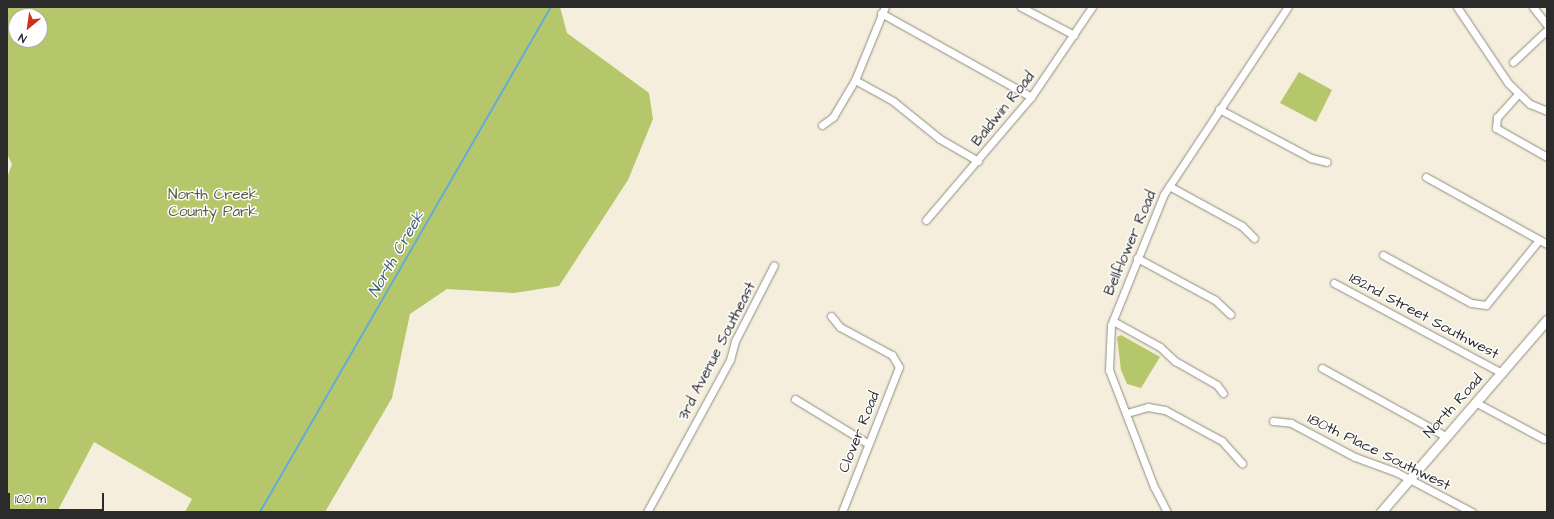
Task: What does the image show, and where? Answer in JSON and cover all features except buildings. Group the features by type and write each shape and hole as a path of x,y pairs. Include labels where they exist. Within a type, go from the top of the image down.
{"street":[{"path":"1021,7 1074,35"},
{"name":"Baldwin Road","path":"926,220 978,161 1031,97 1092,7"},
{"name":"Bellflower Road","path":"1167,512 1154,487 1127,413 1109,370 1108,347 1113,321 1137,258 1169,186 1288,7"},
{"path":"1457,7 1518,94 1547,111"},
{"path":"1533,7 1547,25"},
{"path":"822,125 833,117 855,80 883,10 1031,97"},
{"path":"1513,62 1547,30"},
{"path":"855,80 893,101 940,139 978,161"},
{"path":"1518,94 1497,117 1496,128 1547,157"},
{"path":"1219,109 1311,158 1326,162"},
{"path":"1426,177 1547,244"},
{"path":"1169,186 1242,226 1254,238"},
{"path":"1383,255 1471,303 1486,304 1539,240"},
{"path":"1137,258 1215,300 1230,314"},
{"name":"3rd Avenue Southeast","path":"647,512 730,360 735,340 774,265"},
{"name":"182nd Street Southwest","path":"1334,283 1502,373"},
{"name":"Clover Road","path":"831,316 840,327 892,354 898,362 898,371 867,443 842,512"},
{"name":"North Road","path":"1380,512 1407,478 1502,373 1547,320"},
{"path":"1113,321 1160,347 1175,361 1216,385 1223,393"},
{"path":"1322,368 1445,436"},
{"path":"795,399 867,443"},
{"path":"1475,402 1544,439"},
{"path":"1127,413 1148,407 1165,410 1226,444 1242,463"},
{"name":"180th Place Southwest","path":"1273,422 1291,423 1355,457 1407,478 1472,512"}],"green space":[{"name":"North Creek County Park","path":"7,7 560,7 567,33 649,93 653,119 628,180 559,286 514,293 447,289 410,314 392,398 325,512 185,512 192,499 94,442 57,512 7,512 7,178 12,164 7,154"},
{"path":"1299,72 1332,90 1316,122 1280,103"},
{"path":"1121,335 1160,357 1141,388 1127,384 1121,370 1117,337"}],"waterway":[{"name":"North Creek","path":"260,512 551,7"}]}
